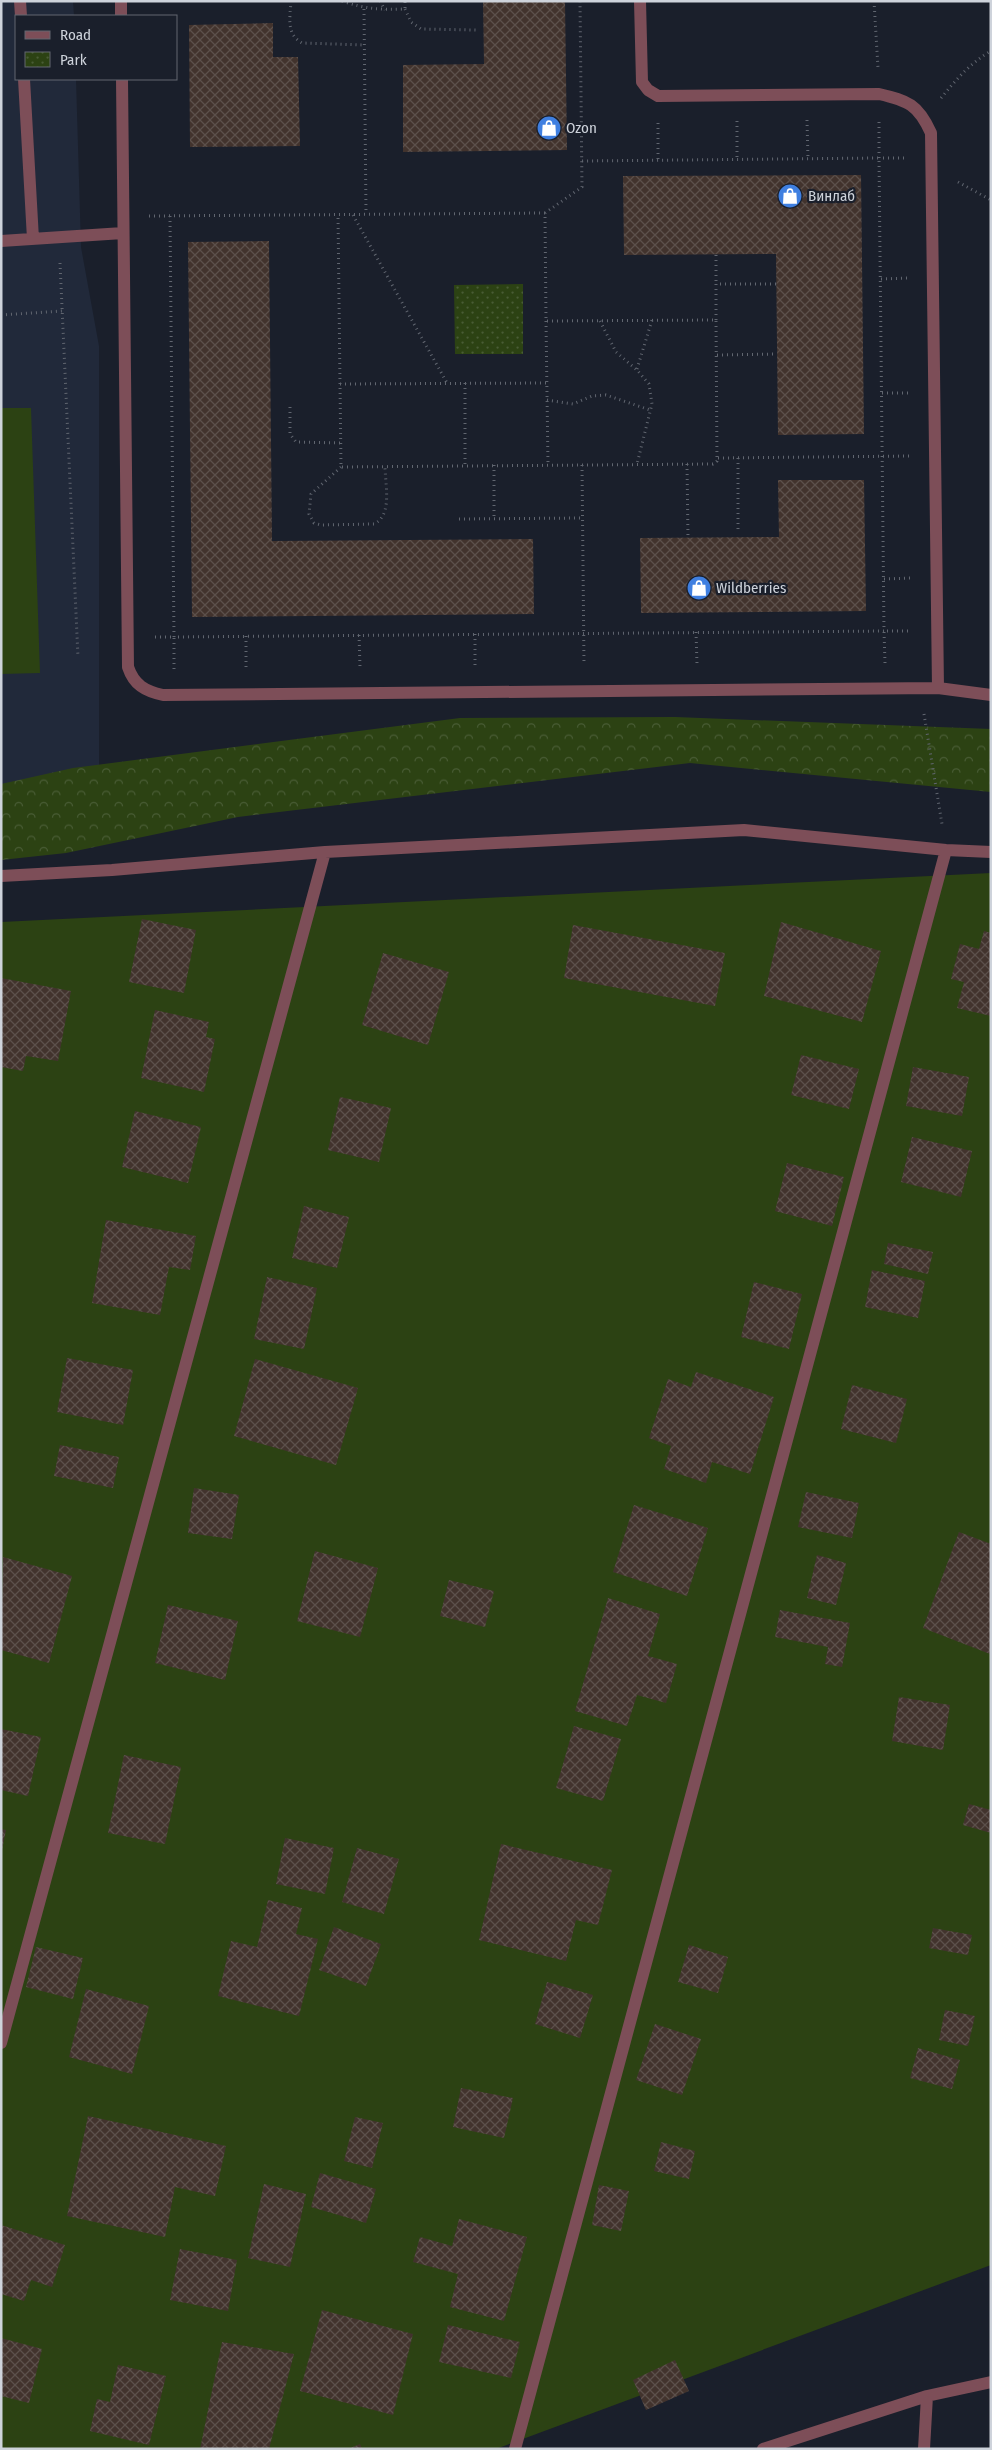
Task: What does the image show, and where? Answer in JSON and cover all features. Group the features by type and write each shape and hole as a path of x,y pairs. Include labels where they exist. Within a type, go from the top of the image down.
{"street":[{"path":"20,1 21,15"},
{"path":"121,1 121,15"},
{"path":"640,1 642,82 648,90 658,96 879,94 904,100 915,107 924,117 931,133 933,163 938,688"},
{"path":"24,80 33,239"},
{"path":"122,80 128,667 138,685 149,692 175,695 938,688 991,695"},
{"path":"1,241 123,234"},
{"path":"1,876 112,870 325,852 744,830 946,850 991,852"},
{"path":"515,2449 946,850"},
{"path":"1,2043 325,852"},
{"path":"763,2449 927,2396 991,2382"},
{"path":"924,2449 927,2396"}],"path":[{"path":"291,1 290,31 296,40 308,43 365,45"},
{"path":"342,1 364,9 405,10"},
{"path":"380,1 385,10"},
{"path":"405,1 405,10 411,22 421,29 476,30"},
{"path":"123,216 545,213 581,190 580,1"},
{"path":"874,1 879,94 885,689"},
{"path":"364,9 366,214"},
{"path":"924,117 964,71 979,58 991,52"},
{"path":"737,95 738,160"},
{"path":"807,95 808,159"},
{"path":"658,96 658,160"},
{"path":"582,161 880,158 933,163 991,200"},
{"path":"545,213 548,465"},
{"path":"338,215 341,467"},
{"path":"353,215 447,383"},
{"path":"170,216 175,695"},
{"path":"59,238 78,657"},
{"path":"385,466 386,514 380,521 374,524 314,523 309,514 311,494 341,467 385,466 466,466 494,465 713,464 718,458 716,255"},
{"path":"716,284 776,284"},
{"path":"1,315 62,311"},
{"path":"637,370 652,320"},
{"path":"546,321 716,320"},
{"path":"600,321 616,352 650,384 652,404 637,464"},
{"path":"717,354 777,354"},
{"path":"465,383 466,466"},
{"path":"340,384 547,383"},
{"path":"547,400 573,404 592,396 606,394 650,410"},
{"path":"290,407 290,434 296,442 341,443"},
{"path":"718,458 936,456"},
{"path":"738,458 738,530"},
{"path":"688,464 688,538"},
{"path":"494,465 494,518"},
{"path":"582,465 584,691"},
{"path":"460,519 582,518"},
{"path":"128,637 938,630"},
{"path":"920,689 946,850"}],"shaded area":[{"path":"1,1 73,1 74,15 15,15 15,80 76,80 81,247 99,346 99,800 1,815"}],"green space":[{"path":"523,284 523,354 455,354 454,285"},
{"path":"1,408 31,408 40,673 1,674"},
{"path":"675,717 991,729 991,792 690,763 238,817 66,853 1,860 1,784 73,768 460,718"},
{"path":"991,873 991,2265 496,2449 1,2449 1,922"}],"building":[{"path":"483,1 565,1 567,150 403,152 403,65 484,64"},
{"path":"273,23 273,57 298,57 300,146 190,147 189,25"},
{"path":"861,175 864,434 778,435 776,254 624,255 623,176"},
{"path":"269,241 272,541 533,539 534,614 192,617 188,242"},
{"path":"778,480 864,480 866,611 641,613 640,538 779,537"},
{"path":"142,919 196,930 184,993 129,982"},
{"path":"781,922 881,951 862,1022 764,996"},
{"path":"573,925 725,953 715,1006 564,978"},
{"path":"984,931 991,933 991,1016 957,1008 964,982 951,979 960,944 979,949"},
{"path":"383,953 449,972 428,1045 362,1025"},
{"path":"1,978 71,991 58,1061 26,1056 23,1071 1,1067"},
{"path":"155,1010 209,1022 206,1037 215,1039 204,1092 141,1078"},
{"path":"801,1055 859,1069 849,1109 791,1095"},
{"path":"913,1067 969,1077 962,1116 906,1106"},
{"path":"340,1097 391,1108 379,1162 328,1150"},
{"path":"135,1111 201,1127 188,1183 122,1167"},
{"path":"912,1137 972,1151 961,1197 901,1182"},
{"path":"787,1163 844,1177 832,1226 775,1211"},
{"path":"304,1206 349,1217 337,1268 292,1258"},
{"path":"106,1220 196,1236 190,1270 169,1267 160,1315 92,1303"},
{"path":"888,1243 933,1252 928,1274 884,1264"},
{"path":"872,1270 925,1281 918,1318 865,1307"},
{"path":"267,1277 317,1288 304,1349 254,1339"},
{"path":"754,1282 802,1294 789,1349 741,1337"},
{"path":"67,1358 133,1370 123,1425 57,1412"},
{"path":"255,1359 358,1388 336,1465 234,1436"},
{"path":"696,1372 774,1397 750,1474 712,1462 706,1483 664,1469 671,1446 649,1438 668,1379 691,1387"},
{"path":"852,1385 907,1399 896,1443 841,1429"},
{"path":"60,1445 119,1457 113,1488 54,1476"},
{"path":"194,1488 239,1495 232,1539 188,1533"},
{"path":"806,1492 859,1503 852,1538 798,1527"},
{"path":"634,1505 708,1528 687,1596 613,1572"},
{"path":"959,1532 991,1544 990,1654 923,1628"},
{"path":"315,1551 378,1568 360,1637 297,1621"},
{"path":"817,1555 846,1563 836,1605 807,1598"},
{"path":"3,1557 72,1576 49,1663 1,1650"},
{"path":"449,1580 494,1591 485,1627 440,1616"},
{"path":"608,1598 660,1614 648,1656 677,1664 666,1703 637,1695 627,1726 575,1711"},
{"path":"168,1605 238,1621 225,1680 155,1663"},
{"path":"780,1610 850,1623 842,1667 825,1664 828,1647 775,1637"},
{"path":"899,1697 950,1705 943,1750 892,1741"},
{"path":"574,1726 621,1739 603,1801 556,1788"},
{"path":"1,1729 41,1737 28,1796 1,1790"},
{"path":"124,1755 181,1767 165,1844 108,1833"},
{"path":"969,1804 991,1810 991,1833 963,1825"},
{"path":"1,1829 6,1830 2,1850 1,1850"},
{"path":"285,1838 334,1848 325,1894 276,1884"},
{"path":"501,1844 612,1870 598,1925 576,1920 566,1961 479,1940"},
{"path":"357,1848 399,1859 384,1914 342,1902"},
{"path":"268,1900 302,1908 296,1934 318,1939 299,2016 218,1996 231,1941 257,1947"},
{"path":"334,1927 381,1944 366,1986 319,1970"},
{"path":"933,1928 972,1935 968,1955 929,1948"},
{"path":"689,1945 728,1957 718,1993 678,1982"},
{"path":"36,1947 83,1958 73,1999 26,1987"},
{"path":"547,1982 593,1995 580,2038 535,2024"},
{"path":"86,1989 149,2006 132,2074 69,2057"},
{"path":"945,2010 975,2016 968,2046 939,2040"},
{"path":"655,2024 701,2039 682,2095 636,2080"},
{"path":"918,2048 960,2060 952,2089 910,2078"},
{"path":"461,2088 513,2098 504,2138 453,2127"},
{"path":"88,2116 226,2146 215,2196 175,2187 165,2237 67,2216"},
{"path":"355,2117 383,2123 372,2168 344,2161"},
{"path":"661,2142 695,2151 689,2179 654,2171"},
{"path":"320,2173 376,2189 366,2223 311,2207"},
{"path":"264,2184 306,2194 290,2267 248,2258"},
{"path":"599,2185 629,2191 621,2231 592,2225"},
{"path":"459,2219 527,2237 504,2321 450,2307 458,2274 413,2262 420,2237 452,2246"},
{"path":"1,2225 65,2245 52,2287 31,2280 24,2301 1,2294"},
{"path":"180,2249 237,2260 228,2311 170,2300"},
{"path":"322,2310 413,2334 393,2415 300,2391"},
{"path":"448,2325 520,2342 511,2378 439,2362"},
{"path":"1,2338 42,2349 29,2403 1,2396"},
{"path":"222,2342 294,2354 269,2449 200,2449"},
{"path":"675,2360 689,2391 646,2410 633,2380"},
{"path":"118,2365 166,2376 149,2445 90,2431 97,2399 110,2402"},
{"path":"360,2444 362,2449 348,2449"}],"place":[{"name":"Ozon","path":"549,128"},
{"name":"Винлаб","path":"790,196"},
{"name":"Wildberries","path":"699,588"}]}
